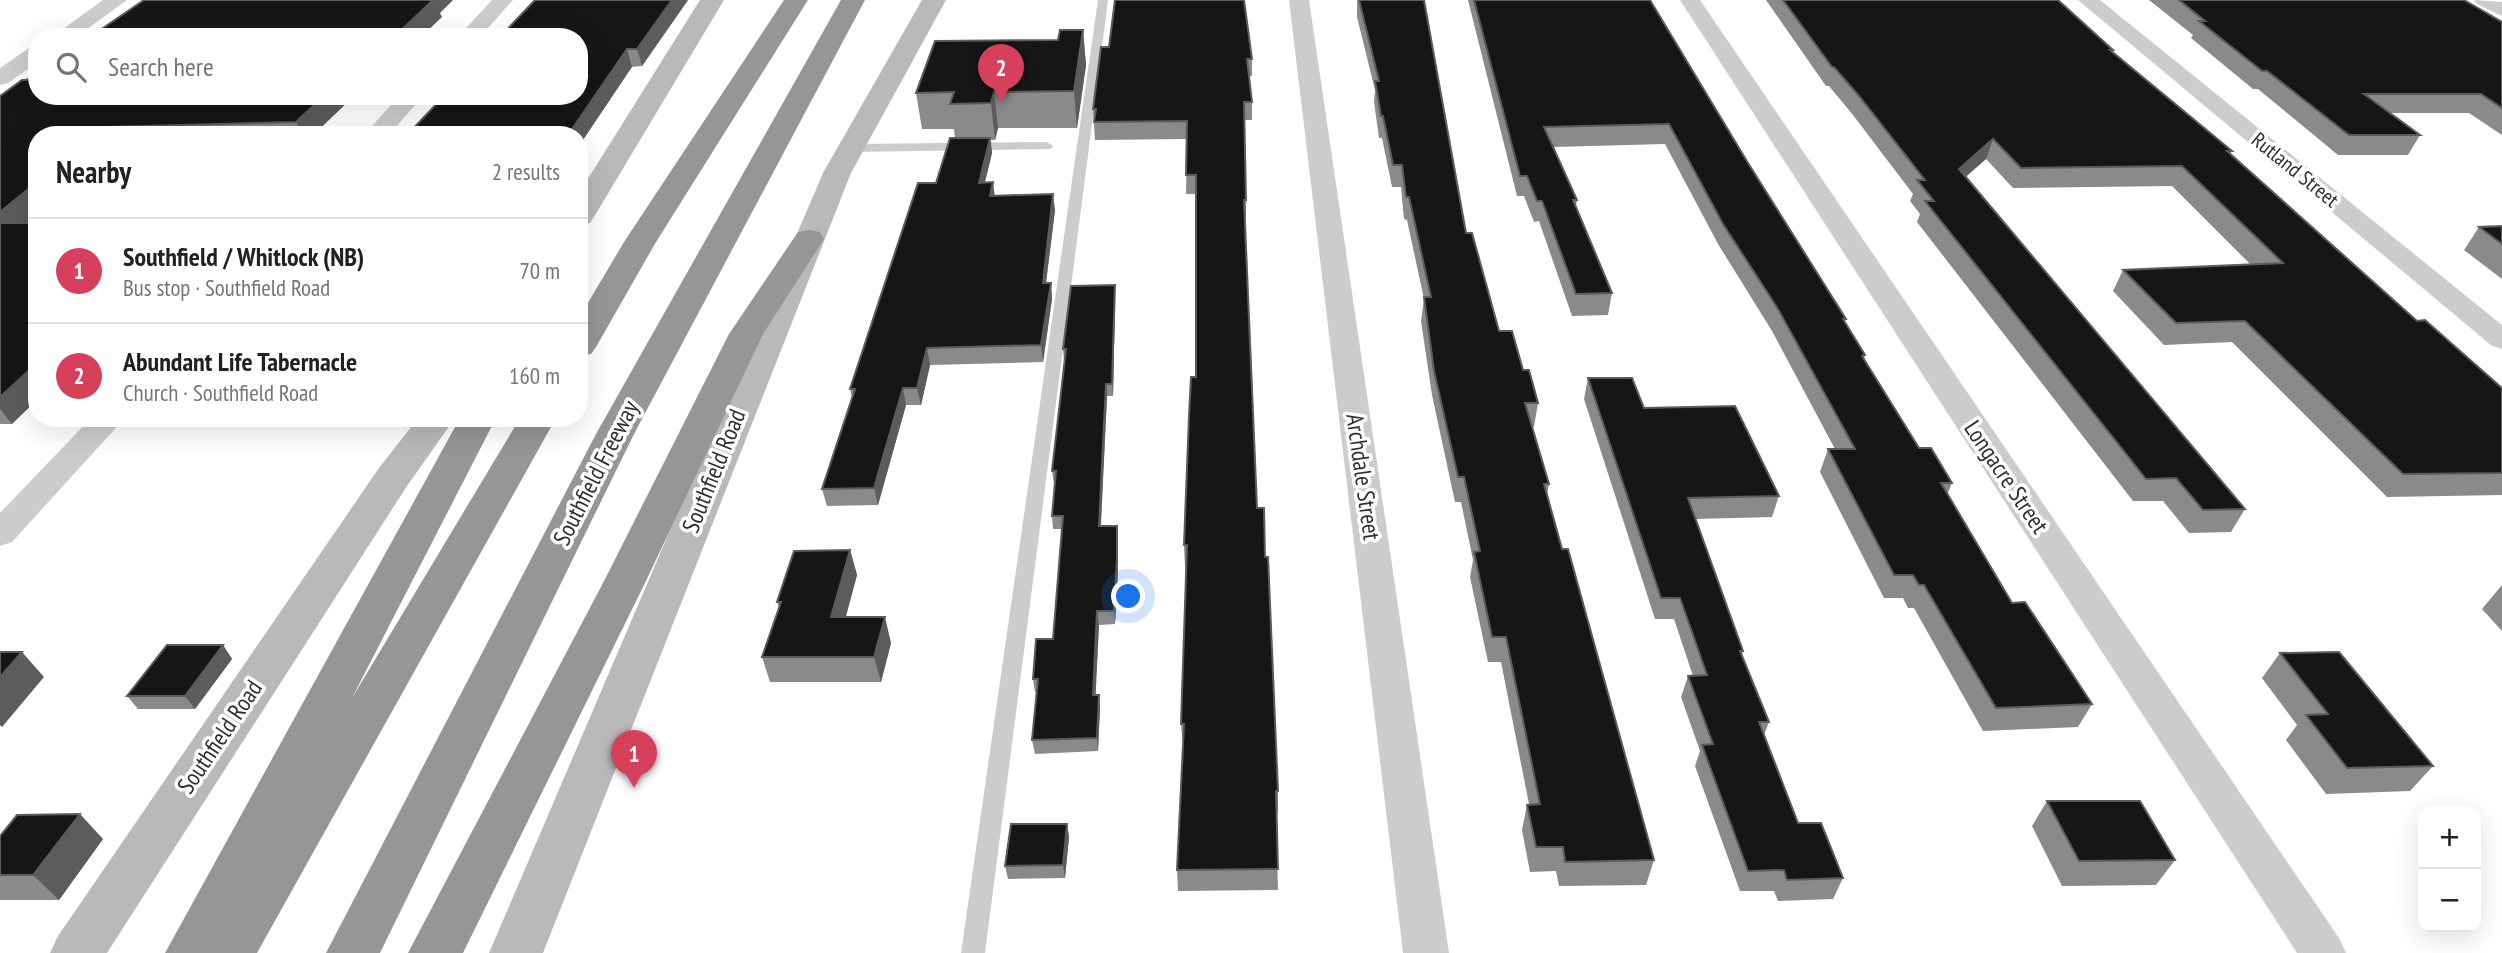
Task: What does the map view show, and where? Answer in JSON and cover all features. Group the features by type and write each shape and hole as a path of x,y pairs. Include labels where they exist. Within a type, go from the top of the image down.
{"highway":[{"path":"588,332 640,242 796,0"},
{"name":"Southfield Freeway","path":"353,953 615,434 853,0"},
{"path":"435,953 624,583 746,334 809,239"},
{"path":"192,953 473,427"},
{"path":"228,953 533,427"}],"main road":[{"path":"588,202 712,0"},
{"name":"Southfield Road","path":"516,953 809,239 851,148 934,0"},
{"name":"Southfield Road","path":"76,953 393,477 430,427"}],"street":[{"path":"75,28 117,0"},
{"path":"477,28 503,0"},
{"name":"Archdale Street","path":"1299,0 1426,953"},
{"name":"Longacre Street","path":"1690,0 2323,953"},
{"name":"Rutland Street","path":"2088,0 2502,340"},
{"path":"2484,0 2502,10"},
{"path":"0,78 28,60"},
{"path":"384,126 404,105"},
{"path":"0,534 101,427"}],"lane":[{"path":"973,953 1103,0"},
{"path":"851,148 1047,146"}],"building":[{"path":"144,0 433,0 403,28 103,28"},
{"path":"535,0 672,0 637,49 627,49 574,126 416,126 435,105 588,105 588,28 509,28"},
{"path":"1115,0 1244,0 1252,59 1247,59 1252,102 1244,102 1244,200 1257,508 1264,508 1265,557 1268,557 1278,791 1278,869 1177,870 1184,724 1181,724 1187,545 1184,545 1191,377 1196,377 1196,175 1186,175 1187,121 1094,122 1096,109 1093,109 1101,47 1109,47"},
{"path":"1359,0 1424,0 1466,233 1472,233 1499,331 1512,331 1523,370 1529,370 1538,403 1525,403 1549,484 1544,484 1562,549 1568,549 1654,860 1565,862 1563,847 1536,847 1527,805 1540,804 1506,637 1492,637 1474,552 1480,551 1464,477 1458,477 1434,371 1424,297 1431,297 1409,197 1406,197 1402,165 1393,165 1381,116 1375,81 1379,81"},
{"path":"1474,0 1650,0 1846,319 1843,319 1865,355 1862,356 1919,448 1931,448 1952,483 1941,483 2012,603 2025,602 2092,704 1996,708 1924,585 1919,585 1913,575 1894,575 1828,449 1855,449 1778,309 1723,224 1669,124 1544,127 1577,200 1573,200 1612,293 1576,294 1542,201 1537,201 1527,176 1520,176"},
{"path":"1783,0 2058,0 2113,50 2110,50 2232,151 2227,151 2417,321 2425,320 2502,388 2502,473 2403,474 2245,321 2176,323 2123,270 2283,263 2182,166 2021,168 1993,139 1959,169 2245,509 2203,510 2176,478 2146,479 1925,201 1934,201 1917,180 1925,180 1859,96 1832,67"},
{"path":"2179,0 2464,0 2502,22 2502,108 2481,94 2364,94 2420,135 2349,135 2199,21 2205,21"},
{"path":"1060,30 1083,30 1074,91 994,92 991,103 950,104 954,92 916,93 935,41 1058,40"},
{"path":"28,79 28,105 314,105 296,122 28,126 28,189 0,212 0,96"},
{"path":"950,138 990,138 979,183 993,182 990,196 1053,194 1043,283 1051,283 1041,345 927,348 917,388 903,388 874,488 822,489 855,389 850,389 918,183 936,183"},
{"path":"0,223 28,223 28,371 0,397"},
{"path":"2502,226 2502,244 2479,227"},
{"path":"1115,285 1112,384 1106,384 1099,526 1117,526 1117,559 1114,611 1097,611 1093,695 1099,695 1097,738 1032,740 1038,679 1033,679 1036,639 1053,639 1063,516 1052,516 1056,471 1052,471 1071,286"},
{"path":"1588,378 1632,378 1644,408 1735,406 1779,496 1688,498 1743,651 1740,651 1769,722 1759,722 1798,823 1821,823 1843,878 1787,880 1784,870 1748,871 1702,745 1713,744 1688,676 1707,675 1680,598 1661,598"},
{"path":"850,550 831,617 885,617 874,657 762,657 781,602 777,602 794,551"},
{"path":"167,645 223,645 185,696 127,696"},
{"path":"0,652 22,652 0,677"},
{"path":"2339,652 2433,766 2347,768 2306,715 2328,714 2280,653"},
{"path":"2047,801 2140,801 2175,860 2079,861"},
{"path":"80,814 33,875 0,875 0,836 17,815"},
{"path":"1011,824 1067,824 1063,865 1005,866"}],"place":[{"name":"Abundant Life Tabernacle","path":"1001,102"},
{"name":"Southfield / Whitlock (NB)","path":"634,788"}]}
